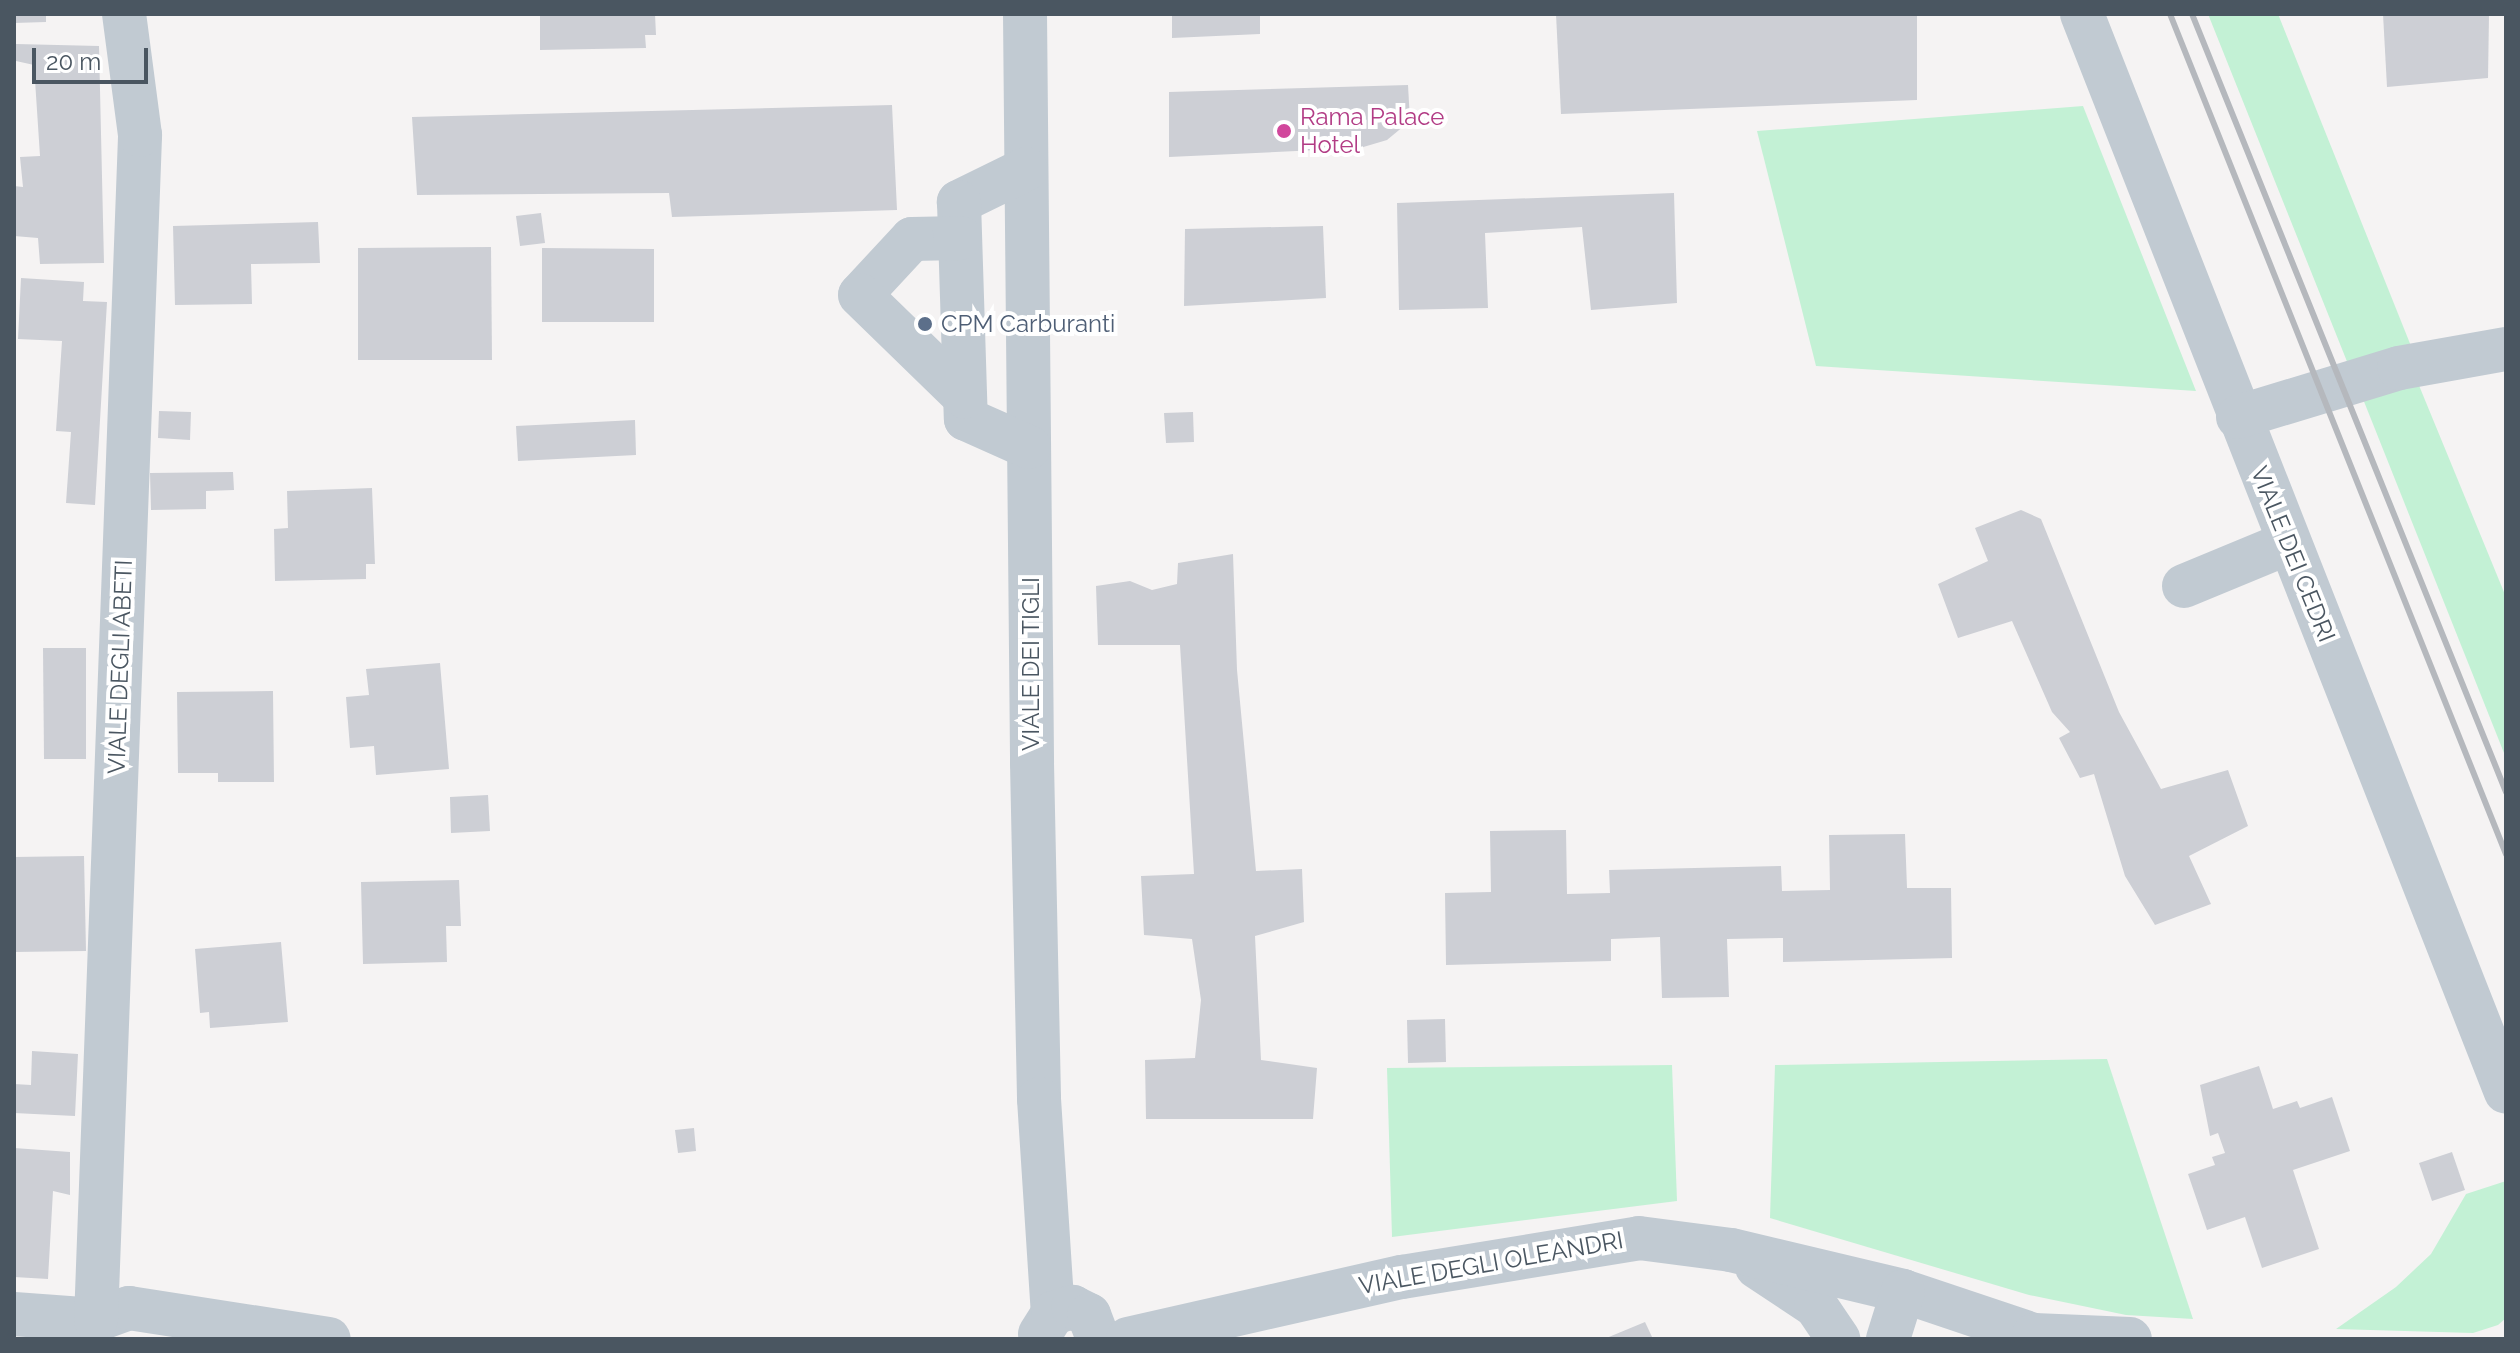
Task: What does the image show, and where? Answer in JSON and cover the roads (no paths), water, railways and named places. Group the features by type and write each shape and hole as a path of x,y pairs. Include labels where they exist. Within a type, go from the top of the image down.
{"street":[{"name":"VIALE DEGLI ABETI","path":"96,1320 140,135 124,14"},
{"name":"VIALE DEI TIGLI","path":"1025,14 1029,447 1045,1326"},
{"name":"VIALE DEI CEDRI","path":"2082,14 2506,1092"},
{"path":"1026,169 959,202 966,419 1029,447"},
{"path":"960,238 912,239 860,295 965,397"},
{"path":"2238,417 2399,368 2506,349"},
{"path":"2184,586 2288,543"},
{"name":"VIALE DEGLI OLEANDRI","path":"1128,1339 1402,1277 1639,1238 1731,1250 1909,1293 2031,1337 2130,1339"},
{"path":"1731,1250 1816,1306 1838,1339"},
{"path":"1888,1339 1909,1293"},
{"path":"1909,1293 1922,1339"},
{"path":"1045,1326 1073,1307 1089,1315 1098,1339"},
{"path":"14,1314 96,1320 129,1308 329,1339"}],"railway":[{"path":"2170,14 2506,854"},
{"path":"2192,14 2506,792"}],"place":[{"name":"Rama Palace Hotel","path":"1284,131"},
{"name":"CPM Carburanti","path":"925,324"}]}
